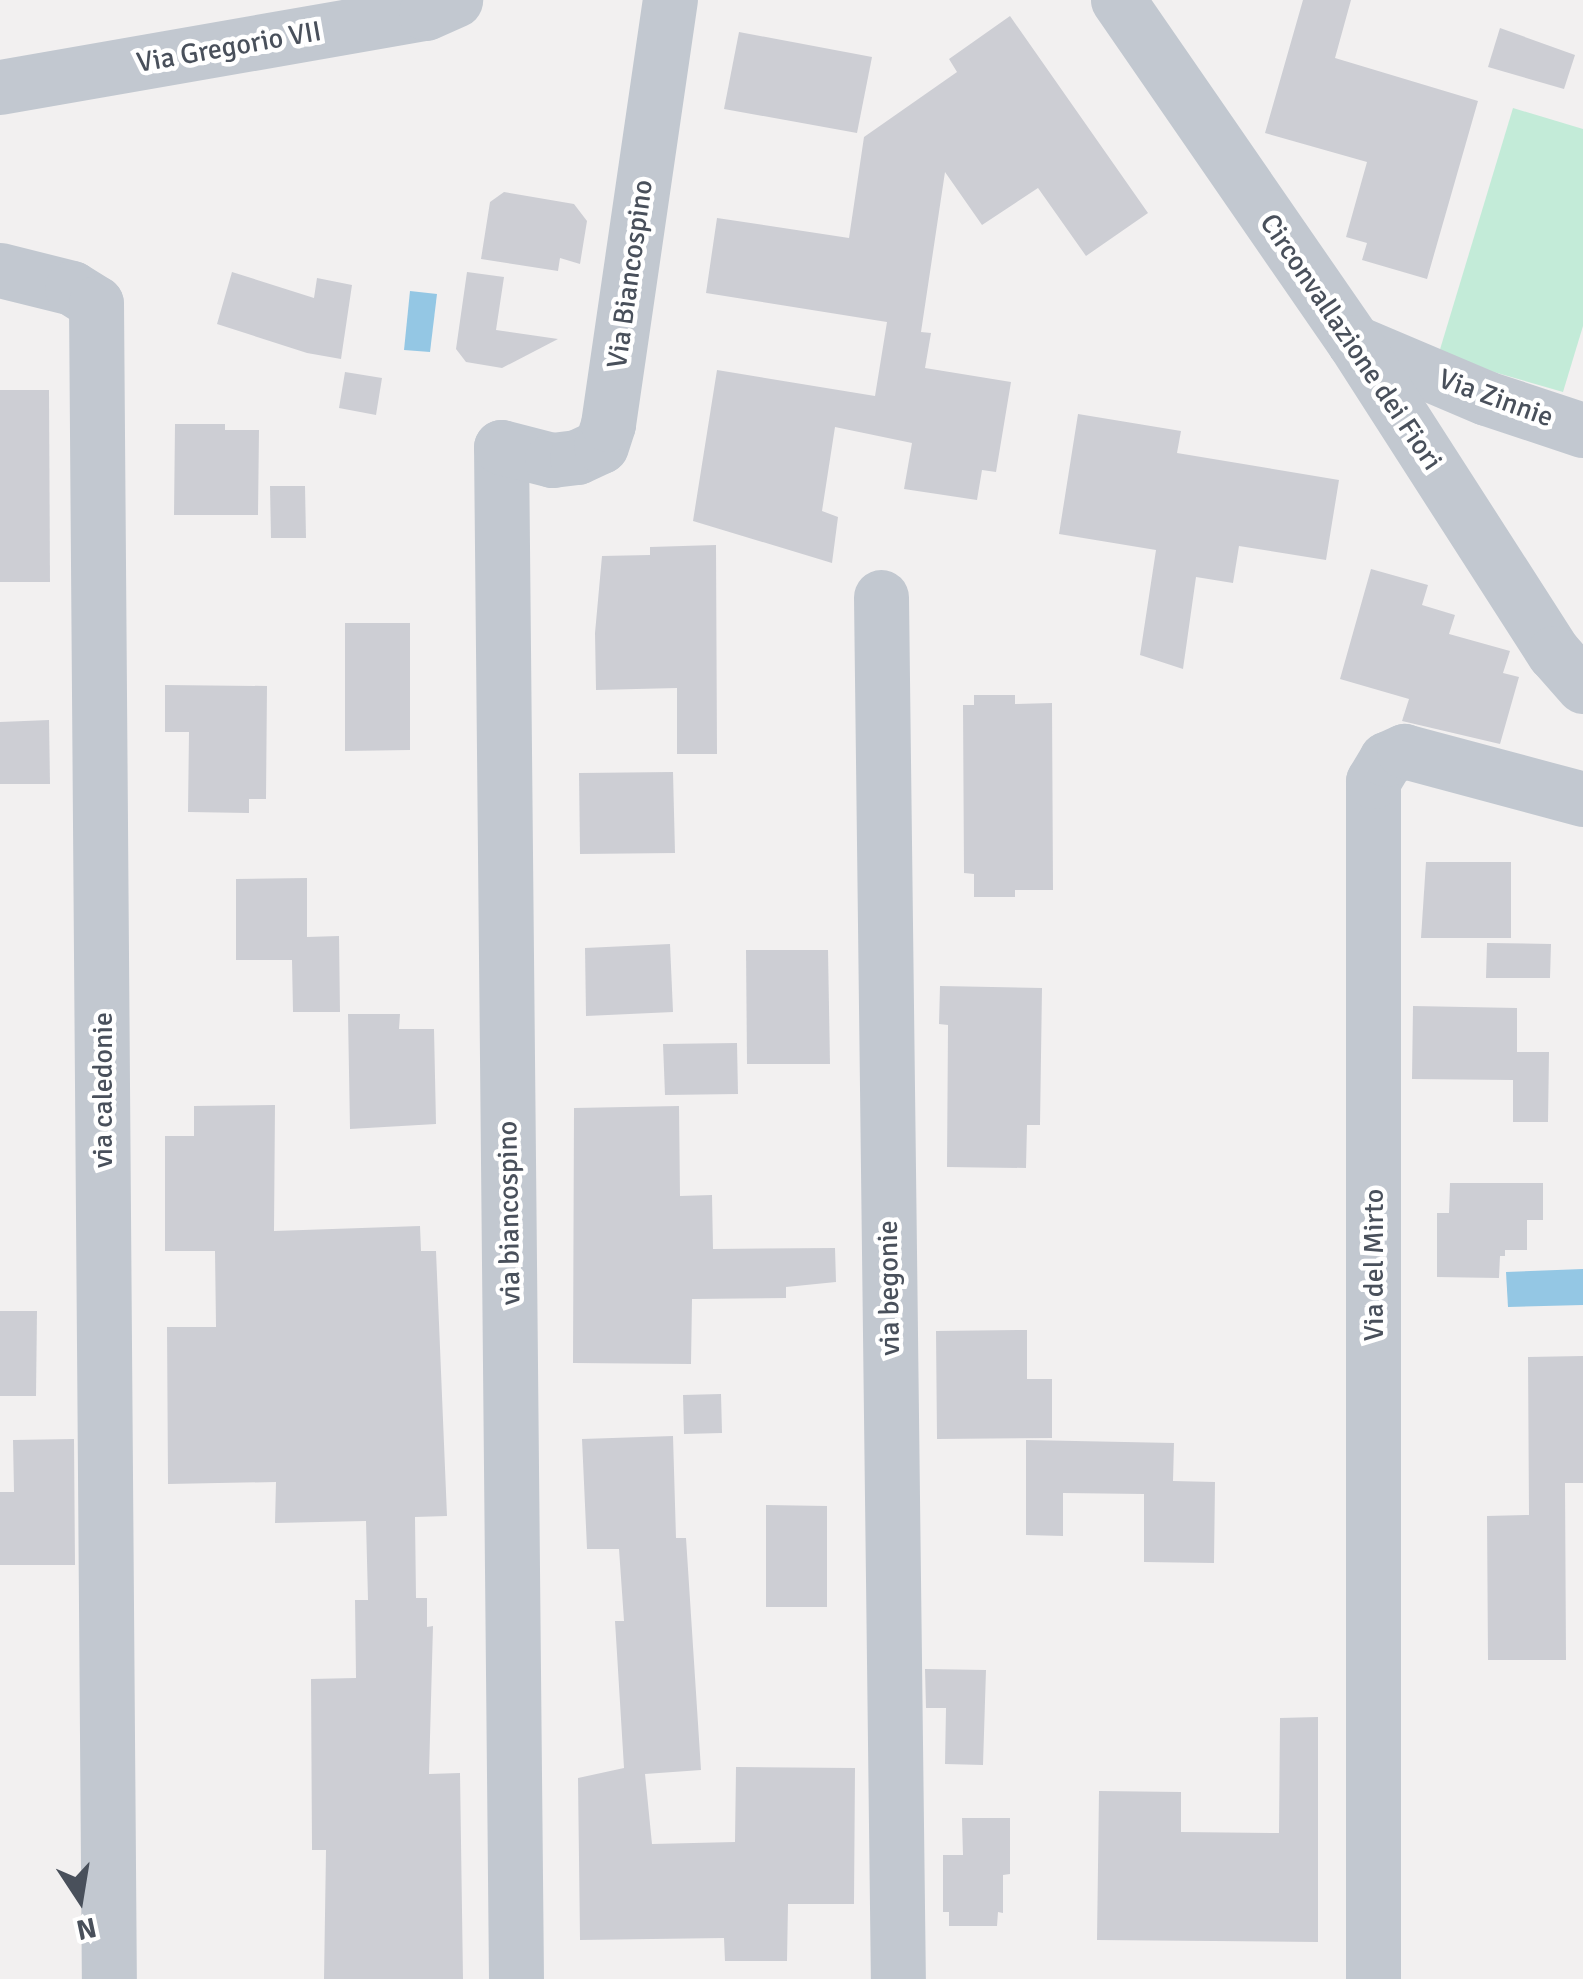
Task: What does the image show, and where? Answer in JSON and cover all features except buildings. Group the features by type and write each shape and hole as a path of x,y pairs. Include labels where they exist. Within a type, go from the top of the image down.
{"street":[{"name":"Via Gregorio VII","path":"0,87 426,13 455,0"},
{"name":"Via Biancospino","path":"502,447 552,460 577,457 600,446 608,424 670,0"},
{"name":"Circonvallazione dei Fiori","path":"1118,0 1354,342 1554,653 1583,686"},
{"name":"via caledonie","path":"0,270 72,288 96,303 97,318 109,1979"},
{"name":"Via Zinnie","path":"1354,342 1486,398 1583,430"},
{"name":"via biancospino","path":"502,447 516,1979"},
{"name":"via begonie","path":"880,596 898,1979"},
{"name":"Via del Mirto","path":"1373,1979 1372,781 1386,759 1404,751 1583,799"}],"green space":[{"path":"1513,108 1583,129 1583,326 1563,392 1438,356"}],"water":[{"path":"410,291 437,294 430,352 404,350"},
{"path":"1583,1269 1583,1305 1508,1307 1506,1272"}]}
